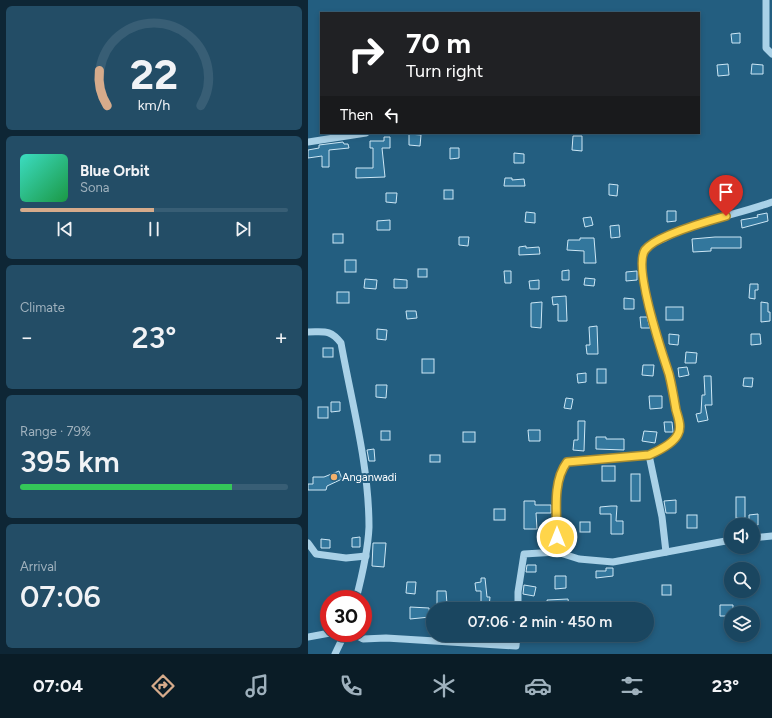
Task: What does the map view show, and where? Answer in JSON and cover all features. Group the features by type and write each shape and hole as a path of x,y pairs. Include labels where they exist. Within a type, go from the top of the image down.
{"street":[{"path":"766,0 766,48 772,54"},
{"path":"308,142 360,134"},
{"path":"557,552 556,493 561,470 567,462 649,455 660,450 678,434 680,426 669,375 657,341 642,270 644,252 648,247 656,242 698,224 755,209 772,202"},
{"path":"308,332 324,332 334,335 341,343 362,450 368,496 369,528 366,556 358,590"},
{"path":"649,455 662,517 666,552"},
{"path":"760,537 772,536"},
{"path":"518,602 518,592 524,554 557,552 579,559 614,562 724,541"},
{"path":"308,543 316,554 346,558 366,556"},
{"path":"308,637 320,635"},
{"path":"372,639 426,640"},
{"path":"335,654 341,642"},
{"path":"451,642 516,646 516,642"}],"building":[{"path":"740,33 740,43 732,43 731,34"},
{"path":"728,64 729,75 718,76 717,65"},
{"path":"752,64 763,65 763,74 751,74"},
{"path":"409,134 421,135 420,146 409,145"},
{"path":"573,136 582,136 582,151 572,150"},
{"path":"384,137 390,137 390,148 382,148 385,177 356,178 356,168 373,168 373,148 370,148 370,141 384,141"},
{"path":"343,142 344,144 348,144 349,148 329,150 329,167 322,167 322,156 308,158 308,150 319,148 319,145"},
{"path":"450,148 459,148 459,158 450,159"},
{"path":"514,153 524,154 524,163 514,163"},
{"path":"505,178 512,178 512,180 524,179 525,186 504,186"},
{"path":"609,184 618,185 617,196 609,195"},
{"path":"444,190 453,190 453,199 444,199"},
{"path":"386,193 397,193 396,203 386,202"},
{"path":"667,211 676,211 676,221 667,222"},
{"path":"526,212 535,213 535,223 525,222"},
{"path":"767,213 768,221 742,228 741,220 758,217 757,215"},
{"path":"591,217 593,225 585,227 583,218"},
{"path":"390,220 390,230 377,230 377,221"},
{"path":"619,225 620,237 611,238 610,226"},
{"path":"333,234 343,234 343,243 333,243"},
{"path":"459,237 469,237 468,246 459,245"},
{"path":"741,237 741,248 711,248 711,251 693,252 692,239"},
{"path":"580,238 594,238 596,263 584,263 584,251 567,250 568,240 580,240"},
{"path":"526,246 526,248 539,247 540,254 519,255 519,247"},
{"path":"345,260 356,260 356,272 345,272"},
{"path":"418,269 427,269 427,277 418,277"},
{"path":"569,270 569,280 562,280 562,271"},
{"path":"504,271 511,271 511,283 505,283"},
{"path":"637,271 637,280 626,281 626,272"},
{"path":"585,278 595,279 594,286 584,285"},
{"path":"365,279 377,280 376,289 364,288"},
{"path":"394,279 407,280 407,288 394,288"},
{"path":"539,280 539,289 530,289 529,281"},
{"path":"750,284 758,284 758,290 755,290 755,299 749,298"},
{"path":"337,292 349,292 349,303 337,303"},
{"path":"566,296 567,321 558,321 558,304 553,305 552,297"},
{"path":"624,298 634,299 634,309 624,309"},
{"path":"542,302 541,328 531,327 531,303"},
{"path":"761,302 768,303 770,321 761,322"},
{"path":"666,307 683,307 683,320 666,320"},
{"path":"406,311 416,311 417,318 407,319"},
{"path":"640,317 647,317 650,328 641,328"},
{"path":"597,326 598,354 587,354 586,345 590,345 589,327"},
{"path":"377,329 387,330 386,340 377,339"},
{"path":"669,334 679,335 678,345 669,344"},
{"path":"751,334 760,334 761,344 751,345"},
{"path":"323,348 333,348 333,357 323,357"},
{"path":"686,352 697,353 696,363 685,363"},
{"path":"422,359 434,359 434,373 422,373"},
{"path":"643,365 654,365 653,376 642,375"},
{"path":"687,367 689,375 679,377 678,368"},
{"path":"597,369 606,369 606,383 597,383"},
{"path":"586,373 586,382 578,383 577,374"},
{"path":"704,376 711,376 712,405 705,405 708,420 698,422 696,414 701,413 702,395 705,395"},
{"path":"744,378 753,378 752,387 743,386"},
{"path":"376,385 387,385 386,398 376,397"},
{"path":"649,396 662,396 662,408 650,409"},
{"path":"566,398 573,399 571,409 564,408"},
{"path":"331,402 340,402 340,411 331,412"},
{"path":"318,407 328,407 328,418 318,418"},
{"path":"578,421 585,421 584,451 573,450 574,440 578,440"},
{"path":"664,422 672,422 673,432 665,432"},
{"path":"528,430 540,430 540,441 529,441"},
{"path":"381,431 390,431 390,440 381,440"},
{"path":"644,431 657,432 655,443 642,441"},
{"path":"463,432 475,432 475,442 463,442"},
{"path":"596,437 606,437 606,439 624,439 624,450 596,449"},
{"path":"374,449 375,461 369,461 367,450"},
{"path":"430,455 440,455 440,462 430,462"},
{"path":"602,466 615,466 615,481 602,481"},
{"path":"339,471 342,479 327,486 326,490 308,490 308,484 313,484 313,477 324,477"},
{"path":"631,474 640,474 640,501 631,501"},
{"path":"736,497 745,497 745,518 736,518"},
{"path":"676,500 676,513 666,513 664,501"},
{"path":"524,501 535,501 535,505 551,505 551,513 536,513 537,529 524,529"},
{"path":"617,506 616,521 623,521 623,534 611,534 611,514 600,514 600,507"},
{"path":"494,509 505,509 505,520 494,520"},
{"path":"758,514 758,518 749,518 749,515"},
{"path":"687,515 697,515 697,528 687,528"},
{"path":"580,522 590,522 590,532 580,532"},
{"path":"360,537 360,547 352,547 352,538"},
{"path":"321,539 330,540 330,548 321,548"},
{"path":"373,543 386,543 384,567 372,566"},
{"path":"527,565 536,565 536,572 526,572"},
{"path":"606,568 613,568 613,576 596,578 596,571 606,571"},
{"path":"555,576 566,576 566,588 555,589"},
{"path":"481,578 485,578 487,597 490,597 490,602 481,602 481,591 476,591 475,583 481,582"},
{"path":"407,582 416,582 415,594 406,593"},
{"path":"524,585 536,587 534,596 523,594"},
{"path":"662,585 671,585 671,595 662,595"},
{"path":"437,591 446,591 447,602 437,602"},
{"path":"568,599 568,602 547,602 547,600"},
{"path":"720,605 733,605 724,606 724,616 720,616"},
{"path":"410,607 426,608 426,617 410,619"}],"place":[{"name":"Anganwadi","path":"334,477"}],"route":[{"path":"557,537 556,493 561,470 567,462 649,455 660,450 678,434 680,426 669,375 657,341 642,270 644,252 648,247 672,234 698,224 726,216"}]}
